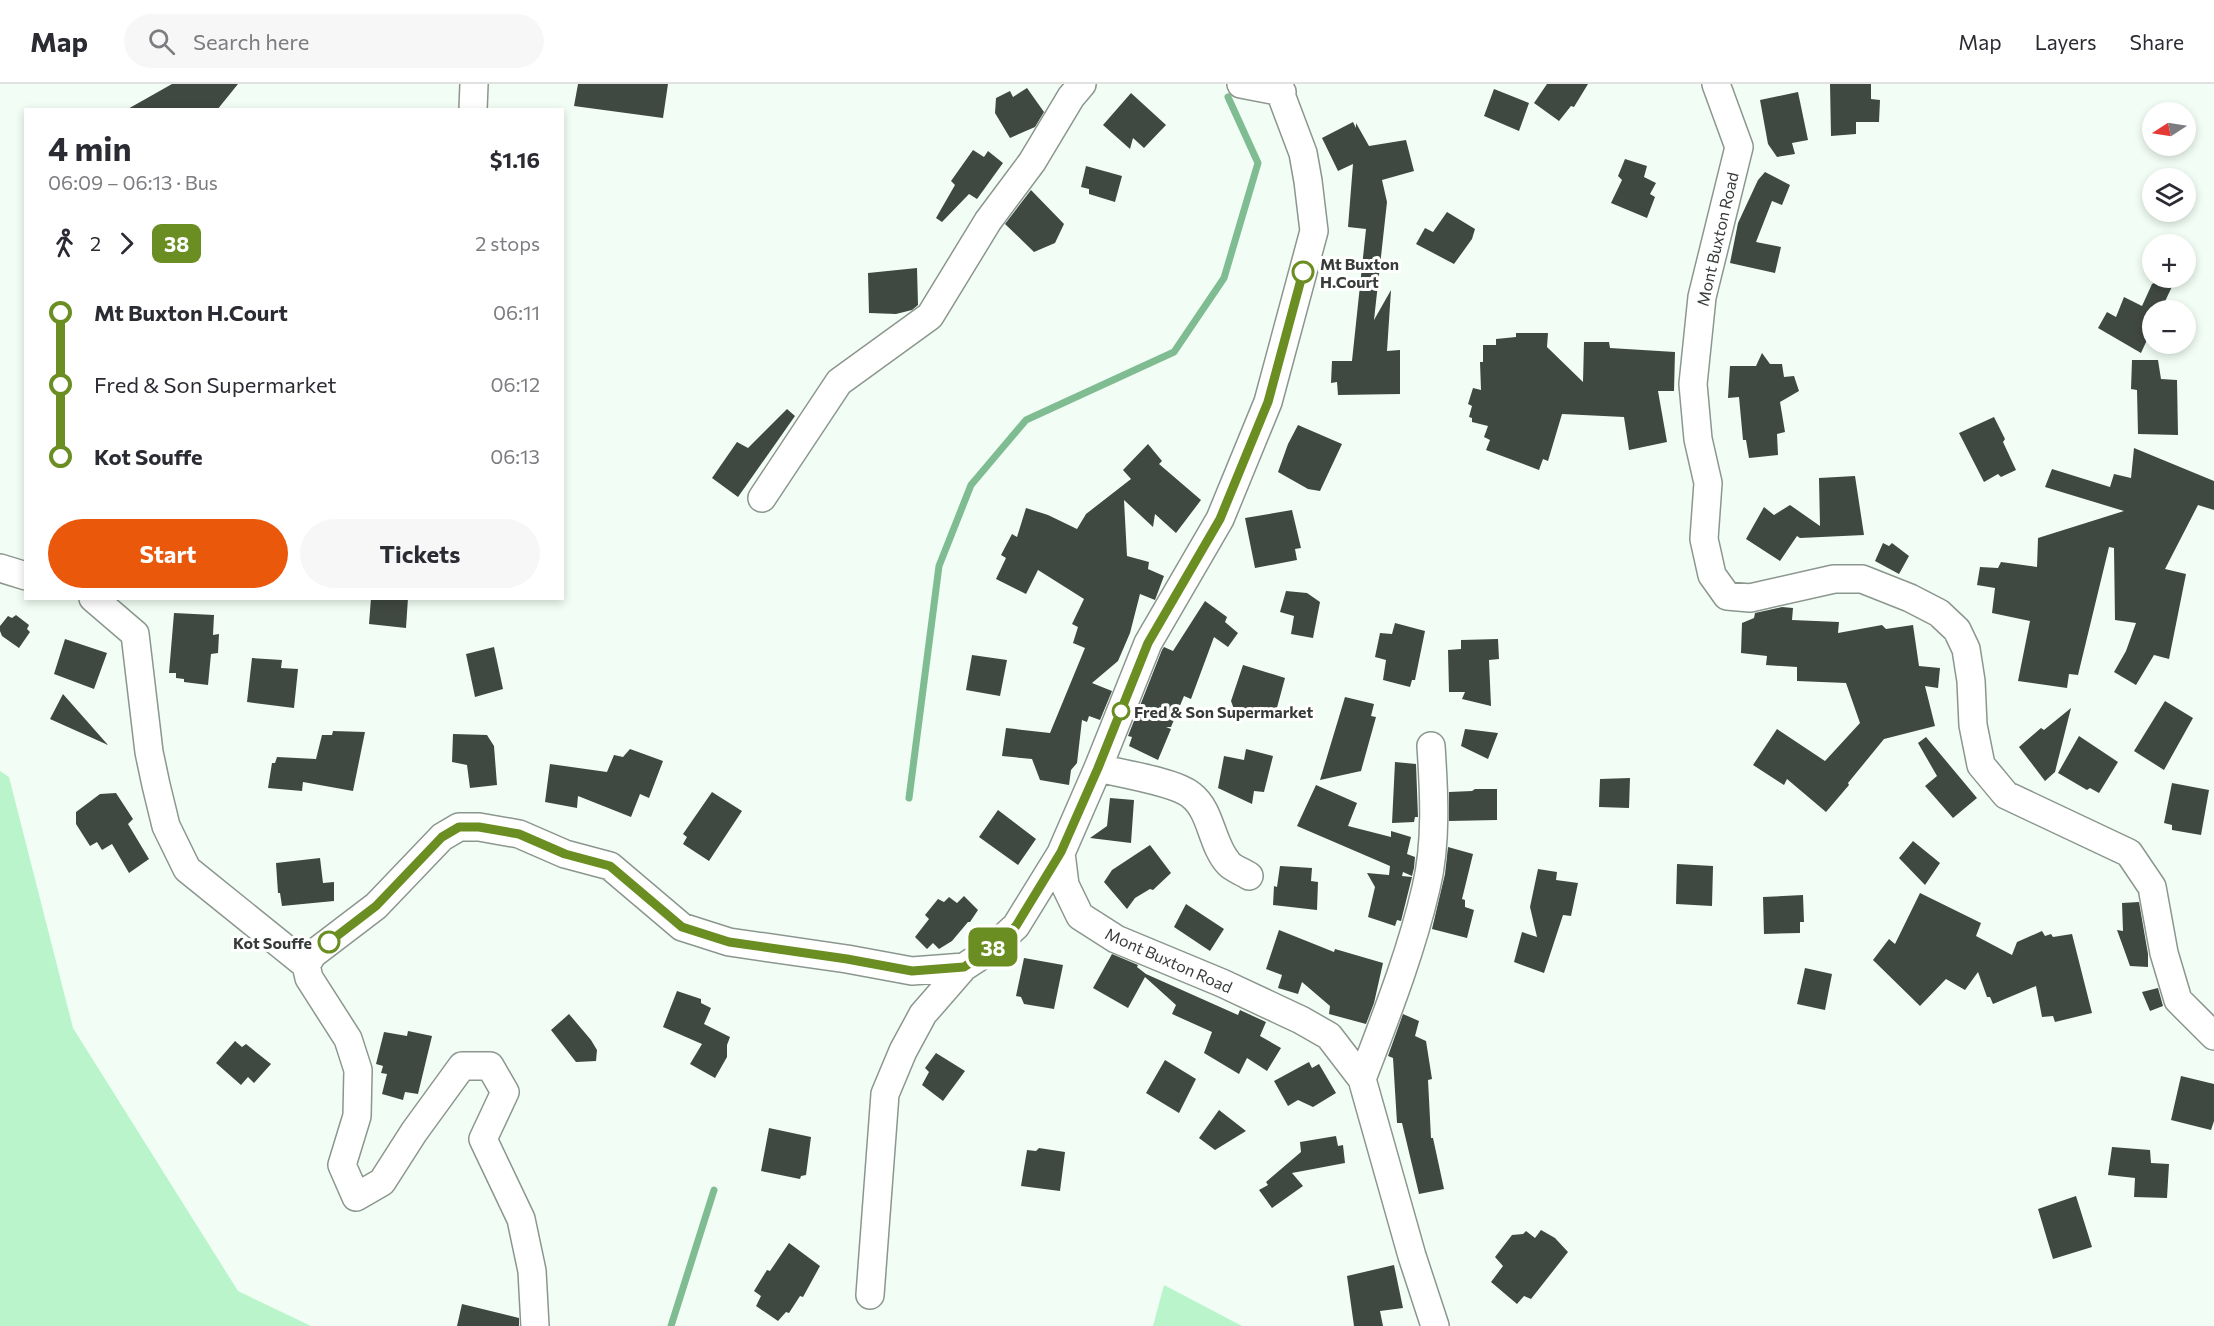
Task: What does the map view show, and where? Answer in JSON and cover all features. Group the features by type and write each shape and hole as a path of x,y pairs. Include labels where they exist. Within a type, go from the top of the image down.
{"street":[{"path":"473,108 474,84"},
{"path":"762,498 839,382 930,316 988,221 1032,162 1071,97 1082,84"},
{"path":"870,1295 885,1094 903,1051 923,1014 964,967 990,950 1016,926 1061,852 1098,768 1148,643 1220,519 1268,402 1314,231 1303,153 1279,88 1241,84"},
{"name":"Mont Buxton Road","path":"1716,84 1739,147 1702,297 1693,384 1698,439 1708,483 1704,539 1712,575 1727,596 1750,598 1834,579 1862,579 1910,598 1945,618 1957,630 1966,649 1971,681 1973,725 1981,765 2006,795 2129,853 2152,887 2164,953 2178,1000 2214,1036"},
{"path":"0,568 24,575"},
{"path":"95,600 135,634 149,752 156,785 166,826 188,869 306,965 309,978 348,1039 358,1070 357,1116 342,1165 356,1197 382,1182 414,1132 462,1066 490,1066 506,1092 483,1139 521,1219 532,1271 535,1326"},
{"path":"1362,1079 1397,987 1427,886 1434,812 1431,746"},
{"path":"1098,768 1175,786 1192,795 1205,813 1215,839 1229,864 1249,876"},
{"path":"306,965 313,954 376,906 442,837 459,827 469,827 519,834 565,854 610,866 682,927 729,942 912,971 964,967"},
{"name":"Mont Buxton Road","path":"1061,852 1065,885 1080,916 1116,939 1222,983 1329,1036 1362,1079 1409,1245 1435,1326"}],"green space":[{"path":"0,771 9,777 73,1028 238,1291 311,1326 0,1326"},
{"path":"1164,1285 1242,1326 1153,1326"}],"building":[{"path":"172,84 238,84 219,108 130,108"},
{"path":"578,84 668,84 663,118 574,106"},
{"path":"1547,84 1588,84 1574,107 1571,106 1559,121 1534,103"},
{"path":"1830,84 1871,84 1871,99 1880,100 1879,122 1856,122 1856,134 1831,136"},
{"path":"1027,88 1044,112 1035,127 1010,138 995,113 996,98 1010,91 1013,97"},
{"path":"1494,89 1529,103 1519,131 1484,116"},
{"path":"1798,92 1808,140 1792,143 1795,154 1777,157 1768,144 1760,100"},
{"path":"1131,93 1166,125 1144,148 1133,138 1130,149 1103,125"},
{"path":"1353,122 1356,128 1356,123 1369,146 1406,140 1414,171 1382,180 1387,202 1374,320 1391,290 1387,351 1400,350 1400,394 1338,395 1337,382 1331,383 1332,361 1352,361 1366,229 1348,227 1353,164 1338,171 1322,138"},
{"path":"973,150 984,157 988,151 1003,163 977,199 969,194 942,222 936,218 955,185 951,181"},
{"path":"1625,159 1647,166 1644,177 1656,183 1650,194 1655,197 1647,218 1611,203 1622,180 1618,176"},
{"path":"1086,166 1122,176 1115,202 1089,194 1089,189 1081,187"},
{"path":"1765,172 1790,185 1782,205 1772,201 1756,242 1781,247 1775,273 1730,263 1738,223 1758,180"},
{"path":"1031,190 1064,224 1055,243 1034,252 1005,224"},
{"path":"1447,212 1475,229 1472,239 1454,264 1416,244 1425,228 1433,232"},
{"path":"917,268 918,305 912,310 896,314 869,313 868,273"},
{"path":"2150,288 2171,288 2166,300 2145,300"},
{"path":"2124,297 2142,306 2141,353 2098,328 2107,312 2116,317"},
{"path":"1516,333 1548,333 1547,347 1583,382 1584,342 1609,342 1610,348 1675,352 1674,391 1658,391 1667,442 1629,450 1624,417 1562,414 1548,461 1543,459 1539,470 1486,450 1490,440 1484,437 1488,426 1472,422 1472,418 1469,417 1472,406 1468,404 1473,388 1481,390 1480,362 1483,362 1483,345 1496,345 1496,339 1516,337"},
{"path":"1762,353 1770,364 1782,364 1784,377 1794,376 1799,391 1780,402 1785,432 1777,434 1778,455 1749,458 1746,440 1743,440 1739,397 1728,398 1730,366 1756,366"},
{"path":"2132,360 2158,360 2161,379 2177,380 2178,435 2138,434 2137,390 2131,389"},
{"path":"787,409 795,416 738,497 712,478 737,442 748,448"},
{"path":"1994,417 2016,470 2001,477 1998,474 1984,482 1959,433"},
{"path":"1298,425 1342,444 1320,491 1308,489 1278,472"},
{"path":"1148,444 1162,461 1159,464 1201,500 1176,533 1155,514 1153,527 1124,500 1127,556 1149,562 1148,569 1164,576 1155,600 1140,594 1130,633 1118,661 1092,683 1112,691 1100,720 1089,716 1087,722 1082,720 1077,763 1071,770 1069,785 1040,780 1032,759 1002,756 1006,728 1050,733 1085,648 1073,643 1078,627 1072,624 1084,599 1038,570 1026,594 996,579 1006,558 1001,555 1012,534 1017,537 1026,508 1048,515 1077,529 1086,514 1131,479 1123,470"},
{"path":"2134,448 2214,481 2214,510 2198,505 2165,569 2186,574 2169,659 2154,655 2136,685 2114,672 2126,651 2136,623 2115,620 2114,548 2109,547 2078,675 2069,674 2067,688 2018,681 2030,621 1992,613 1995,588 1977,585 1980,567 1998,568 2001,562 2037,567 2038,538 2124,511 2045,487 2052,469 2110,487 2114,474 2131,478"},
{"path":"1855,476 1864,535 1800,538 1797,536 1780,561 1746,539 1764,507 1774,515 1790,505 1820,526 1819,478"},
{"path":"1292,510 1301,548 1295,549 1297,560 1255,568 1245,518"},
{"path":"1883,543 1889,546 1892,543 1909,556 1899,574 1875,561"},
{"path":"1286,591 1307,593 1320,602 1313,638 1291,634 1294,616 1280,612"},
{"path":"371,600 408,600 406,628 369,624"},
{"path":"1205,601 1227,617 1225,622 1238,633 1228,647 1214,637 1191,699 1184,696 1171,727 1166,727 1171,729 1158,760 1129,746 1132,737 1128,736 1162,650 1164,647 1173,651"},
{"path":"1782,607 1793,608 1792,620 1839,622 1838,633 1882,625 1886,629 1913,625 1919,666 1940,668 1938,688 1925,686 1935,726 1884,739 1826,812 1787,779 1784,785 1753,765 1777,729 1825,761 1860,723 1846,683 1797,681 1797,667 1766,665 1767,656 1741,653 1742,623 1754,618 1755,613"},
{"path":"174,613 214,615 213,635 219,634 218,653 211,654 208,685 184,682 184,679 176,678 176,673 169,673"},
{"path":"16,615 29,625 27,629 30,632 19,648 2,636 0,631 0,626 8,616 12,618"},
{"path":"1395,623 1425,631 1415,680 1412,680 1410,687 1383,680 1386,660 1375,657 1380,633 1392,634"},
{"path":"65,639 107,653 94,689 54,674"},
{"path":"1498,639 1499,659 1489,660 1491,706 1462,699 1465,692 1449,692 1448,650 1461,649 1461,640"},
{"path":"494,647 503,689 475,697 466,654"},
{"path":"972,655 1007,660 1000,696 966,690"},
{"path":"252,658 282,660 281,668 298,669 294,708 247,702"},
{"path":"1243,665 1285,678 1275,715 1264,712 1263,720 1235,712 1231,701"},
{"path":"63,694 108,745 50,719"},
{"path":"1345,697 1374,704 1371,716 1376,717 1361,771 1320,780"},
{"path":"2165,701 2193,718 2164,770 2134,751"},
{"path":"2071,708 2055,772 2045,781 2019,747 2041,728 2044,730"},
{"path":"1465,729 1498,733 1488,759 1461,746"},
{"path":"333,731 365,732 353,791 303,782 302,791 268,788 272,763 275,763 277,757 316,759 322,735 332,735"},
{"path":"453,734 487,735 494,746 497,785 470,788 467,765 452,762"},
{"path":"2079,736 2118,762 2099,793 2090,788 2087,790 2058,773"},
{"path":"1926,737 1977,798 1953,818 1925,786 1937,776 1918,743"},
{"path":"630,749 663,761 649,798 640,794 631,817 578,796 577,808 545,802 550,764 607,772 614,755 623,757"},
{"path":"1246,749 1273,756 1264,792 1254,791 1252,804 1218,788 1224,756 1244,760"},
{"path":"1395,762 1416,764 1418,817 1415,817 1414,822 1392,823"},
{"path":"1630,778 1629,808 1599,807 1600,779"},
{"path":"2172,783 2209,790 2201,835 2172,830 2172,825 2164,823"},
{"path":"1316,785 1357,803 1348,826 1391,837 1391,831 1411,837 1407,854 1415,857 1414,868 1412,876 1403,872 1402,876 1412,877 1401,921 1397,920 1395,926 1368,917 1375,887 1367,873 1389,875 1390,866 1297,826"},
{"path":"1497,789 1497,820 1449,821 1449,792"},
{"path":"712,792 742,811 709,861 683,844 687,837 683,834"},
{"path":"116,793 133,819 128,824 149,859 129,873 112,844 102,850 97,842 90,846 76,824 76,812 100,794"},
{"path":"1110,798 1134,800 1131,843 1090,838 1107,826"},
{"path":"998,810 1036,839 1018,865 979,837"},
{"path":"1913,841 1940,863 1925,885 1899,858"},
{"path":"1150,845 1171,873 1153,890 1150,889 1135,898 1127,909 1104,882 1112,870"},
{"path":"1448,847 1473,854 1462,899 1465,900 1465,907 1474,910 1467,938 1432,929 1445,874"},
{"path":"320,858 323,883 334,882 334,901 282,906 280,893 278,893 276,863"},
{"path":"1677,864 1713,866 1712,906 1676,904"},
{"path":"1280,866 1312,868 1311,881 1318,882 1317,910 1273,905 1274,886 1277,887"},
{"path":"1538,869 1557,872 1556,880 1578,883 1571,916 1563,915 1544,973 1514,962 1522,932 1537,937 1530,907"},
{"path":"1920,893 1981,923 1976,936 2012,955 2017,942 2042,931 2045,936 2051,934 2053,937 2072,934 2092,1013 2055,1022 2053,1016 2042,1017 2036,986 1993,1004 1990,997 1987,997 1978,972 1965,990 1946,979 1920,1006 1873,960 1889,939 1895,944"},
{"path":"1803,895 1804,922 1800,922 1800,933 1764,934 1763,897"},
{"path":"964,896 978,910 970,922 952,941 939,949 933,943 927,949 915,937 929,919 925,915 938,899 944,902 949,897 957,903"},
{"path":"2139,902 2148,967 2130,966 2117,930 2123,931 2122,903"},
{"path":"1186,904 1224,929 1210,951 1174,927"},
{"path":"1279,930 1334,952 1335,949 1383,963 1374,1003 1366,1024 1329,1014 1330,1006 1302,982 1298,994 1278,988 1282,975 1266,969"},
{"path":"1112,954 1138,965 1137,967 1146,974 1238,1015 1240,1010 1266,1022 1260,1036 1281,1048 1267,1071 1247,1058 1239,1074 1204,1053 1212,1032 1172,1014 1176,1005 1145,977 1128,1008 1093,988"},
{"path":"1024,958 1063,965 1054,1009 1024,1004 1021,997 1016,996"},
{"path":"1805,968 1832,974 1825,1010 1797,1004"},
{"path":"2158,988 2163,1006 2150,1011 2142,992"},
{"path":"677,991 701,999 701,1003 711,1008 704,1024 730,1037 727,1057 715,1078 690,1064 702,1044 663,1027"},
{"path":"569,1014 597,1050 596,1061 576,1062 551,1030"},
{"path":"1403,1014 1419,1021 1415,1036 1426,1041 1432,1079 1428,1080 1431,1138 1433,1138 1444,1189 1419,1194 1402,1123 1397,1123 1393,1058 1388,1056"},
{"path":"408,1031 432,1036 418,1094 405,1092 403,1100 382,1094 387,1074 381,1073 383,1066 376,1064 384,1032 407,1036"},
{"path":"235,1041 242,1047 246,1044 271,1064 254,1083 248,1077 241,1085 216,1063"},
{"path":"936,1053 965,1071 943,1101 922,1085 929,1072 925,1068"},
{"path":"1165,1060 1196,1079 1179,1113 1146,1093"},
{"path":"1309,1062 1312,1068 1319,1064 1336,1093 1313,1107 1298,1100 1288,1106 1274,1081"},
{"path":"2181,1076 2214,1084 2214,1121 2211,1130 2171,1120"},
{"path":"1219,1110 1246,1131 1215,1150 1199,1138"},
{"path":"769,1128 811,1137 806,1175 801,1176 800,1179 761,1171"},
{"path":"1336,1136 1338,1146 1343,1145 1345,1163 1292,1173 1303,1186 1272,1208 1259,1190 1268,1185 1266,1182 1301,1152 1300,1142"},
{"path":"2112,1147 2150,1150 2151,1163 2169,1164 2167,1198 2134,1197 2135,1178 2108,1175"},
{"path":"1039,1148 1065,1152 1060,1191 1021,1186 1027,1150 1036,1151"},
{"path":"2076,1196 2092,1247 2053,1259 2038,1209"},
{"path":"1541,1230 1555,1238 1568,1252 1531,1299 1524,1296 1517,1304 1491,1282 1503,1266 1495,1257 1512,1235 1523,1234 1526,1231 1535,1238"},
{"path":"789,1243 820,1266 803,1297 800,1296 789,1313 786,1312 778,1321 756,1306 761,1296 754,1291 767,1270 770,1271"},
{"path":"1394,1265 1403,1308 1380,1311 1383,1326 1354,1326 1347,1276"},
{"path":"462,1304 519,1318 519,1326 457,1326"}],"waterway":[{"path":"909,798 939,566 971,485 1026,420 1174,352 1224,278 1258,163 1228,97"},
{"path":"671,1326 714,1190"}],"bus line":[{"name":"38","path":"329,942 376,906 442,837 459,827 479,827 519,834 565,854 610,866 682,927 729,942 912,971 964,967 990,950 1016,926 1061,852 1077,819 1148,643 1220,519 1268,402 1303,272"}],"place":[{"name":"Mt Buxton H.Court","path":"1303,272"},
{"name":"Fred & Son Supermarket","path":"1121,711"},
{"name":"Kot Souffe","path":"329,942"}]}
